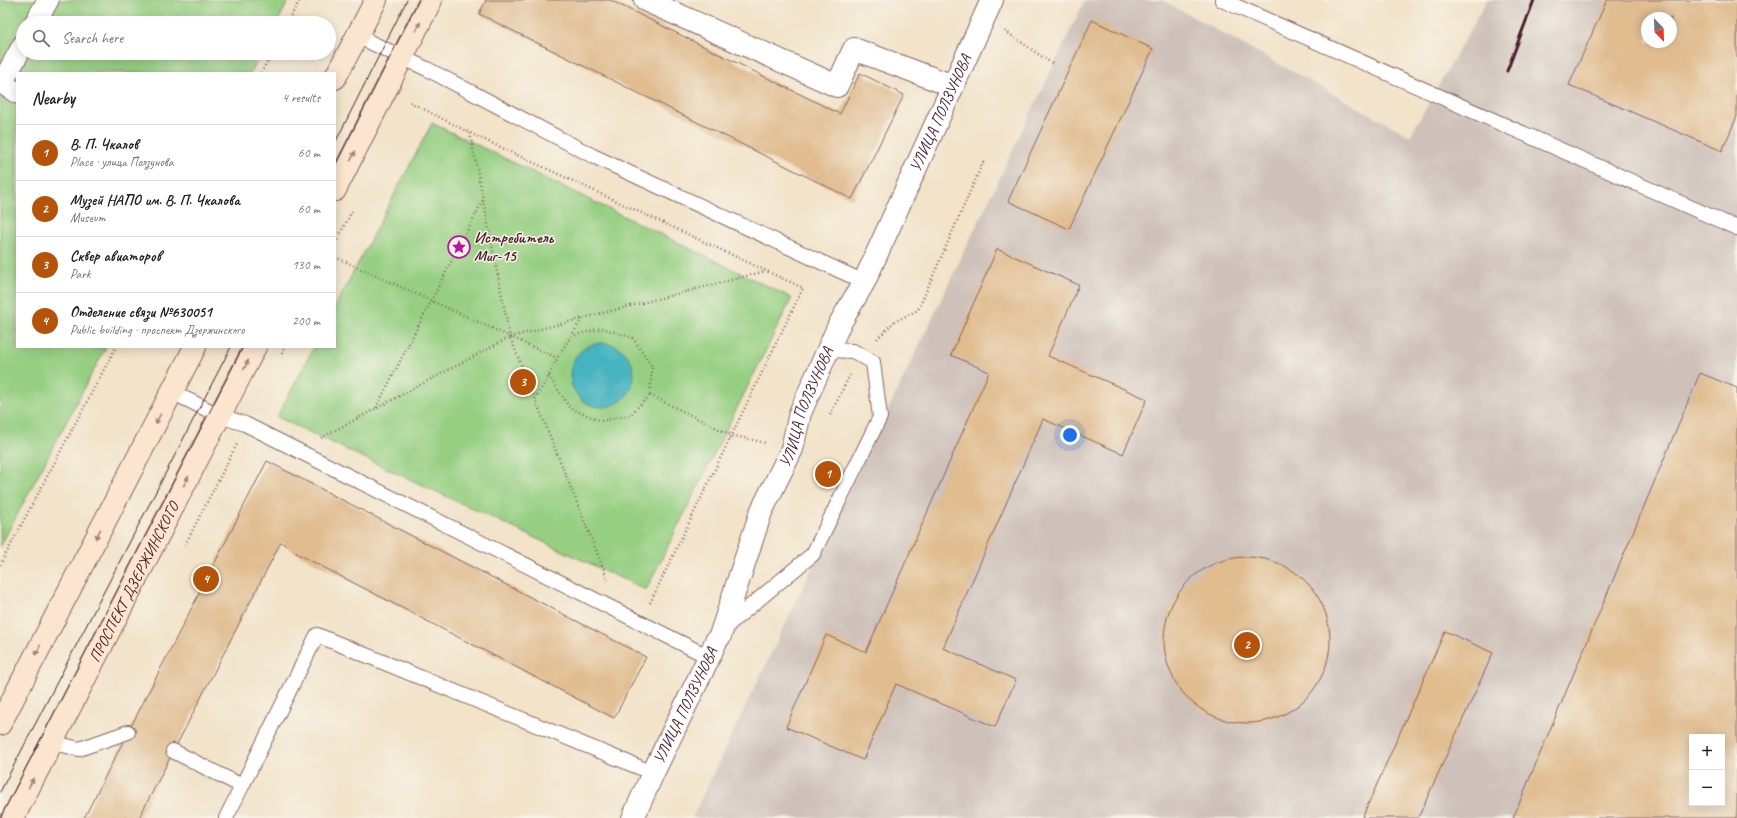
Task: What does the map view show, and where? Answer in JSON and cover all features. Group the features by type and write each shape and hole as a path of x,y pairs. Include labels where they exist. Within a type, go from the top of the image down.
{"main road":[{"path":"336,76 376,0"},
{"path":"336,188 431,0"},
{"path":"1,718 194,348"},
{"name":"ПРОСПЕКТ ДЗЕРЖИНСКОГО","path":"14,818 254,348"}],"street":[{"path":"39,16 48,0"},
{"path":"645,0 837,86 854,49 952,86"},
{"name":"УЛИЦА ПОЛЗУНОВА","path":"633,818 716,641 720,636 761,512 792,449 800,413 839,325 864,282 992,0"},
{"path":"16,58 2,83 16,92"}],"lane":[{"path":"1222,0 1737,228"},
{"path":"357,36 427,69 593,156 864,282"},
{"path":"720,636 729,624 813,554 880,417 873,362 853,351 828,350"},
{"path":"172,392 220,416 246,424 709,657"},
{"path":"226,818 317,635 653,773"},
{"path":"52,742 79,748 128,732"},
{"path":"173,751 242,786"}],"path":[{"path":"292,16 300,0"},
{"path":"262,72 268,60"},
{"path":"410,102 470,133 803,288 647,610"},
{"path":"470,133 510,337 609,583"},
{"path":"376,409 483,200"},
{"path":"336,257 557,358"},
{"path":"317,440 510,337 767,270"},
{"path":"535,399 549,376 557,358 582,318"},
{"path":"549,376 570,408 602,421 630,416 650,395 652,367 632,338 602,328 572,336"},
{"path":"0,564 115,348"},
{"path":"650,395 731,435 792,449"}],"shaded area":[{"path":"1085,0 1162,0 1410,136 1487,0 1737,0 1737,818 692,818"}],"green space":[{"path":"0,0 289,0 281,16 16,16 16,60 258,60 252,72 16,72 16,348 105,348 0,547"},
{"path":"432,123 792,298 646,590 277,417 313,348 336,348 336,305"}],"water":[{"path":"596,343 608,343 625,352 632,363 634,375 632,387 625,398 608,407 596,407 584,402 575,393 570,381 570,369 575,357 584,348"}],"building":[{"path":"486,0 610,0 840,114 860,73 904,95 852,199 479,14"},
{"path":"1607,0 1737,0 1737,116 1722,151 1569,85"},
{"path":"1092,20 1153,49 1069,229 1008,201"},
{"path":"997,249 1079,285 1048,356 1147,399 1123,454 1043,419 943,648 1016,680 995,727 896,684 863,760 786,727 826,635 866,652 989,372 951,355"},
{"path":"1700,373 1737,388 1737,818 1513,818"},
{"path":"267,461 646,657 614,718 298,554 281,542 139,818 84,818"},
{"path":"1247,557 1271,561 1286,567 1299,576 1311,588 1320,601 1326,616 1330,640 1326,664 1320,679 1311,692 1299,704 1286,713 1271,719 1247,723 1223,719 1208,713 1195,704 1183,692 1174,679 1168,664 1164,640 1168,616 1174,601 1183,588 1195,576 1208,567 1223,561"},
{"path":"1445,631 1493,653 1418,818 1362,818"}],"tram line":[{"path":"336,141 407,0"},
{"path":"336,164 419,0"},
{"path":"0,792 230,348"},
{"path":"0,818 242,348"}],"railway":[{"path":"1507,71 1534,0"}],"place":[{"name":"Истребитель Миг-15","path":"459,247"},
{"name":"Сквер авиаторов","path":"523,382"},
{"name":"В. П. Чкалов","path":"828,474"},
{"name":"Отделение связи №630051","path":"206,579"},
{"name":"Музей НАПО им. В. П. Чкалова","path":"1247,645"}]}
